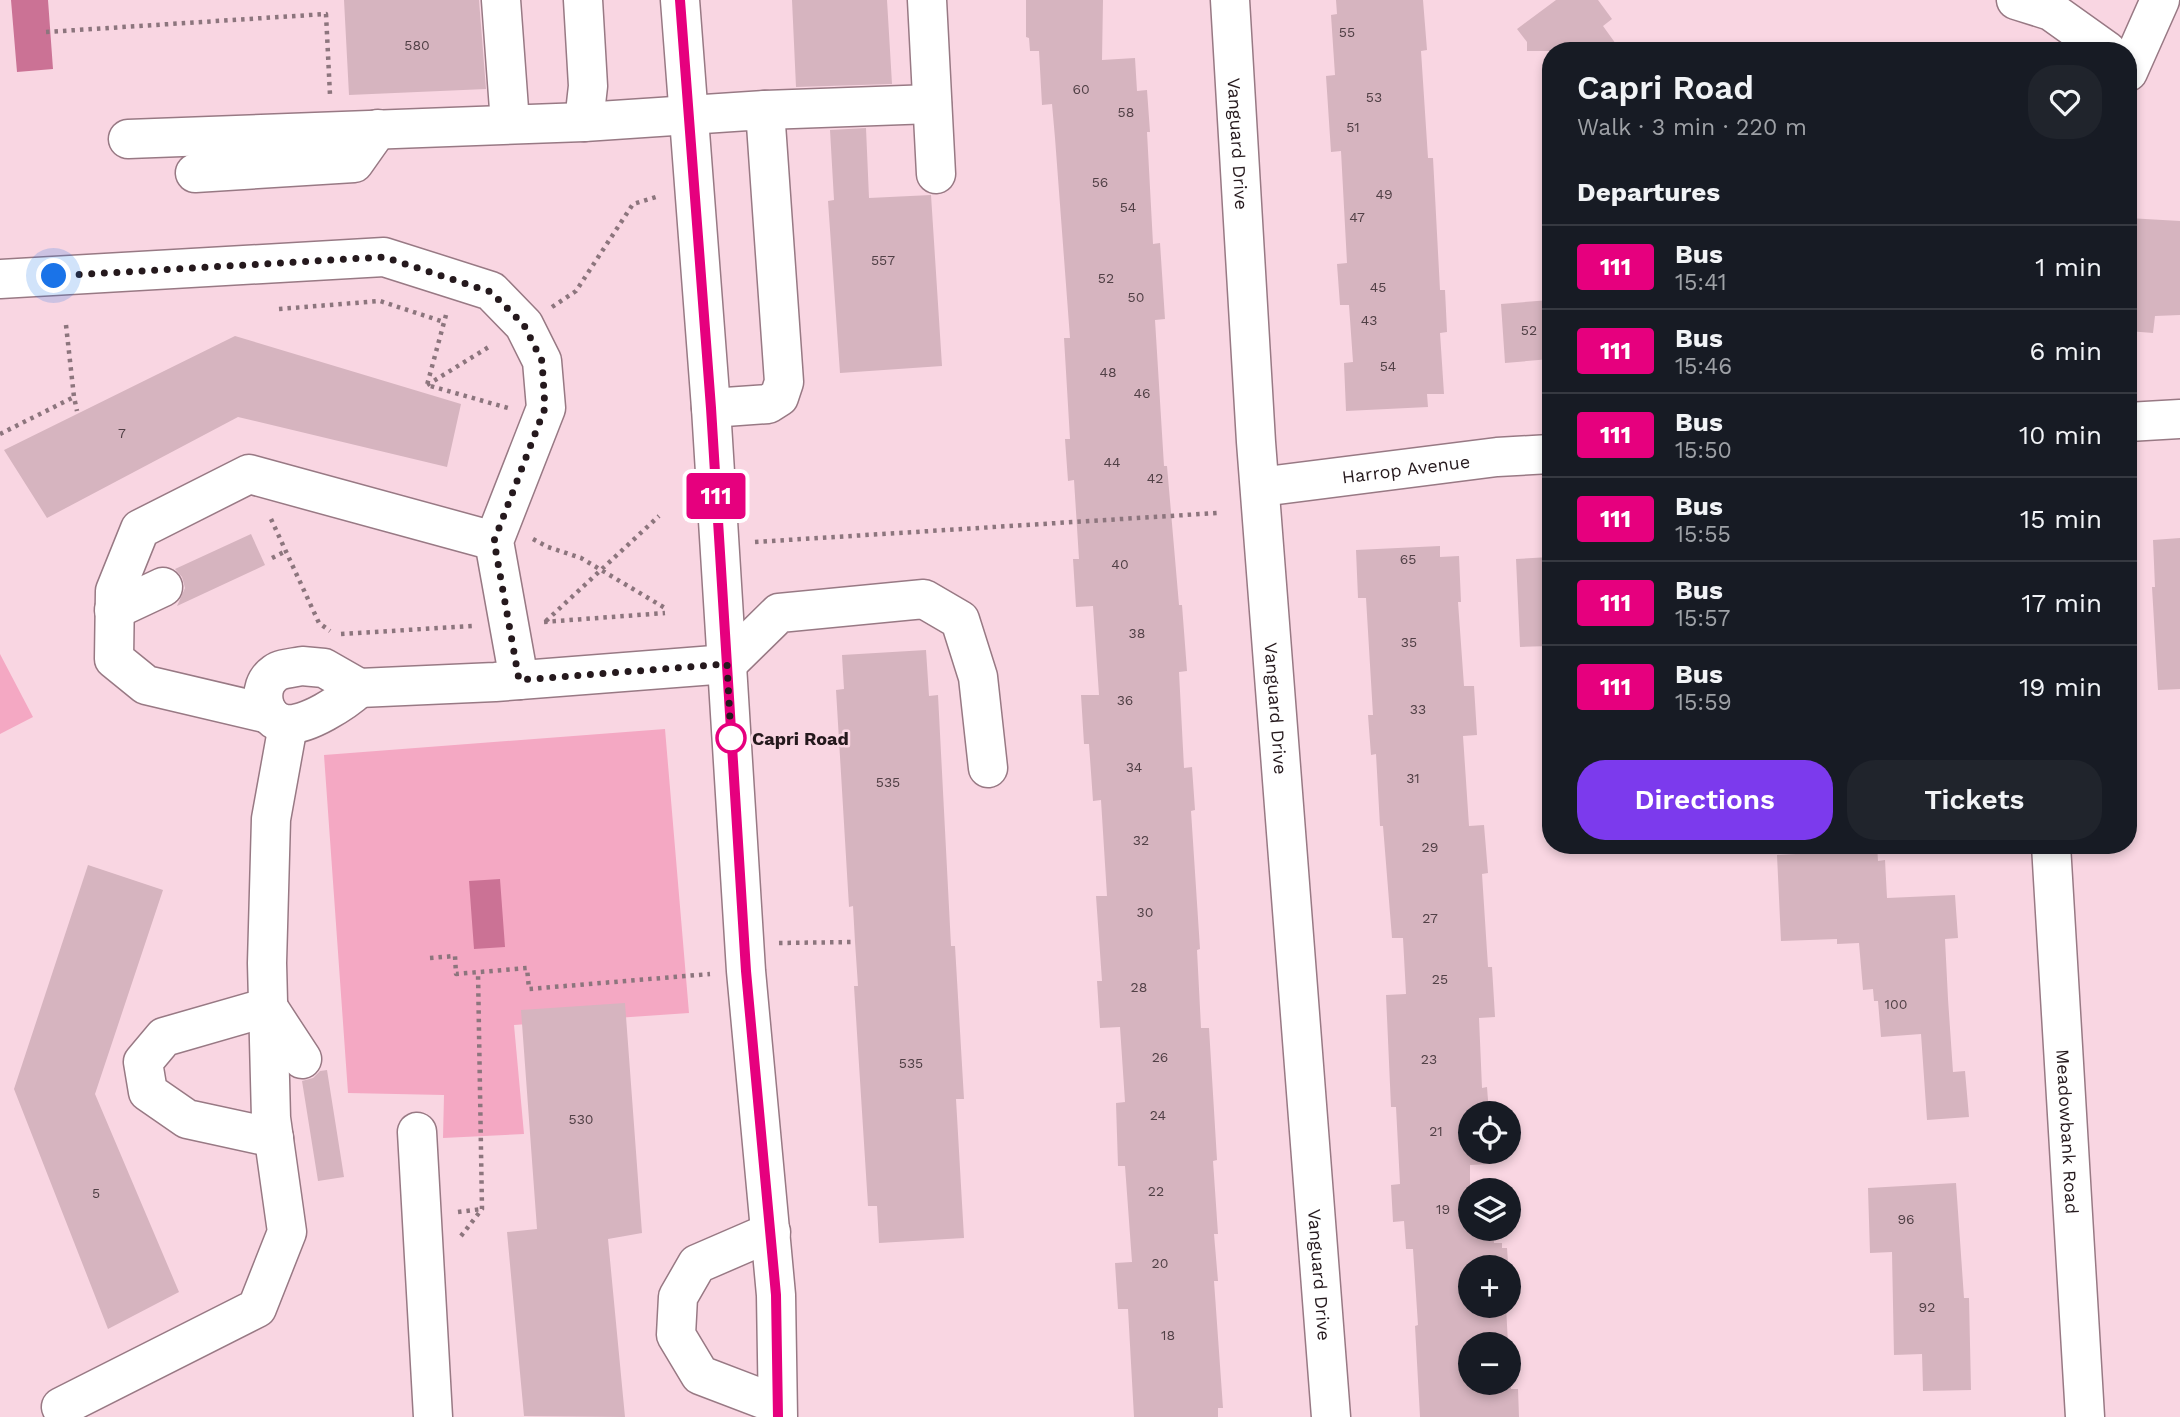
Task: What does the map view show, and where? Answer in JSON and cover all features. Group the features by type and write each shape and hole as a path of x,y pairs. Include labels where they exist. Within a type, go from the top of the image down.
{"street":[{"path":"501,0 510,123"},
{"path":"583,0 588,86 584,122"},
{"path":"680,0 711,408 745,958 771,1232 776,1295 777,1410 700,1375 676,1335 678,1297 697,1264 771,1232"},
{"path":"927,0 936,174"},
{"name":"Vanguard Drive","path":"1230,0 1260,487 1331,1417"},
{"path":"2016,0 2050,11 2093,42"},
{"path":"2136,42 2160,0"},
{"path":"128,139 584,122 765,110 932,104"},
{"path":"711,408 768,404 779,397 784,382 765,110"},
{"path":"195,173 354,163 378,128"},
{"path":"0,279 384,257 491,292 524,325 542,361 545,408 497,532 527,623 519,680"},
{"path":"2137,421 2180,419"},
{"name":"Harrop Avenue","path":"1260,487 1497,457 1542,454"},
{"path":"359,688 336,706 303,722 278,720 146,685 114,659 115,591 140,529 248,474 497,532"},
{"path":"114,610 163,587"},
{"path":"61,1407 257,1308 287,1232 274,1138 268,1007 271,819 278,720 262,697 264,688 274,673 283,669 314,666 332,672 359,688 519,680 727,664 779,613 924,599 960,620 978,677 988,768"},
{"name":"Meadowbank Road","path":"2052,854 2085,1417"},
{"path":"268,1007 302,1059"},
{"path":"268,1007 164,1037 143,1062 148,1092 187,1119 274,1138"},
{"path":"417,1132 433,1417"}],"path":[{"path":"46,32 326,14 331,131"},
{"path":"427,384 576,292 633,204 695,186"},
{"path":"279,309 380,301 444,322"},
{"path":"427,384 448,308"},
{"path":"66,325 77,411"},
{"path":"427,384 542,417"},
{"path":"0,434 74,397"},
{"path":"257,476 259,493 319,622 332,633 344,635 527,623 665,611 581,558 497,532"},
{"path":"755,542 1217,513"},
{"path":"527,623 600,571 659,516"},
{"path":"272,558 286,551"},
{"path":"430,958 454,956 456,974 527,968 529,989 855,942"},
{"path":"454,1245 482,1209 478,972"}],"shaded area":[{"path":"11,0 48,0 53,69 17,72"},
{"path":"0,654 33,717 0,734"},
{"path":"665,729 689,1013 514,1025 524,1134 443,1138 444,1095 348,1093 324,755"},
{"path":"500,879 505,947 474,949 469,881"}],"building":[{"path":"344,0 479,0 486,89 349,95"},
{"path":"792,0 887,0 892,84 796,87"},
{"path":"1026,0 1103,0 1102,60 1135,58 1137,91 1147,90 1153,244 1160,243 1165,319 1155,320 1164,466 1167,466 1179,605 1182,605 1187,671 1179,672 1184,768 1192,767 1195,810 1191,811 1200,949 1197,950 1201,1028 1209,1028 1217,1160 1213,1161 1218,1281 1214,1281 1223,1408 1218,1408 1218,1417 1134,1417 1128,1309 1118,1309 1115,1263 1132,1262 1125,1166 1118,1166 1116,1103 1125,1102 1120,1027 1100,1028 1097,981 1102,981 1096,896 1107,896 1101,800 1093,801 1089,744 1084,744 1081,695 1099,695 1093,606 1076,607 1073,559 1079,559 1074,480 1068,481 1065,439 1070,439 1064,338 1070,338 1055,138 1052,104 1042,105 1039,51 1030,51 1029,38 1026,37"},
{"path":"1336,0 1423,0 1427,50 1421,51 1428,158 1433,158 1440,290 1445,290 1447,332 1440,333 1444,394 1427,394 1428,407 1346,411 1344,363 1353,362 1349,305 1340,305 1337,264 1347,263 1341,151 1331,152 1326,76 1335,75 1331,15 1337,14"},
{"path":"1556,0 1598,0 1612,19 1603,26 1615,42 1542,42 1542,51 1527,51 1527,42 1517,29"},
{"path":"866,128 869,198 931,195 942,366 840,373 828,201 834,200 830,130"},
{"path":"2137,219 2180,221 2180,315 2155,316 2153,333 2137,332"},
{"path":"1542,301 1542,360 1505,363 1501,304"},
{"path":"235,336 461,404 447,467 238,417 47,518 4,450"},
{"path":"251,534 265,565 177,606 185,588 182,577 175,569"},
{"path":"2180,538 2180,689 2158,690 2152,587 2155,587 2153,540"},
{"path":"1440,546 1440,557 1459,556 1461,602 1458,602 1464,686 1474,686 1477,735 1463,736 1469,826 1484,825 1488,873 1482,874 1488,967 1492,967 1495,1017 1479,1018 1482,1088 1487,1087 1488,1101 1458,1101 1458,1164 1492,1164 1470,1165 1470,1178 1458,1178 1458,1241 1502,1243 1502,1248 1507,1248 1508,1255 1458,1255 1458,1318 1507,1318 1507,1332 1458,1332 1458,1395 1518,1395 1519,1417 1420,1417 1413,1249 1406,1249 1404,1221 1393,1222 1391,1185 1400,1184 1396,1107 1391,1107 1386,995 1406,994 1403,938 1392,938 1383,826 1380,826 1376,754 1371,755 1368,715 1373,715 1366,598 1358,598 1356,550"},
{"path":"1542,557 1542,646 1520,647 1516,559"},
{"path":"926,650 929,696 938,695 951,946 955,946 964,1099 956,1099 964,1238 879,1243 877,1206 868,1206 854,986 858,986 853,906 849,907 836,690 844,689 842,655"},
{"path":"1878,854 1878,861 1885,860 1887,898 1955,895 1958,938 1945,939 1948,999 1953,1072 1965,1071 1969,1117 1927,1120 1921,1034 1881,1037 1878,1001 1874,1001 1873,989 1863,990 1859,943 1837,944 1837,939 1781,941 1777,855"},
{"path":"88,865 163,890 95,1094 179,1292 108,1329 14,1089"},
{"path":"625,1003 642,1233 608,1239 625,1417 524,1416 507,1232 537,1229 521,1010"},
{"path":"327,1070 344,1177 318,1181 302,1081"},
{"path":"1956,1183 1964,1298 1969,1298 1971,1390 1923,1391 1922,1354 1894,1355 1892,1252 1870,1253 1868,1188"}],"bus line":[{"name":"111","path":"680,0 711,408 746,971 776,1295 778,1417"}],"place":[{"name":"Capri Road","path":"731,738"}],"route":[{"path":"54,276 384,257 491,292 524,325 542,361 545,408 494,541 519,680 727,664 731,738"}]}
